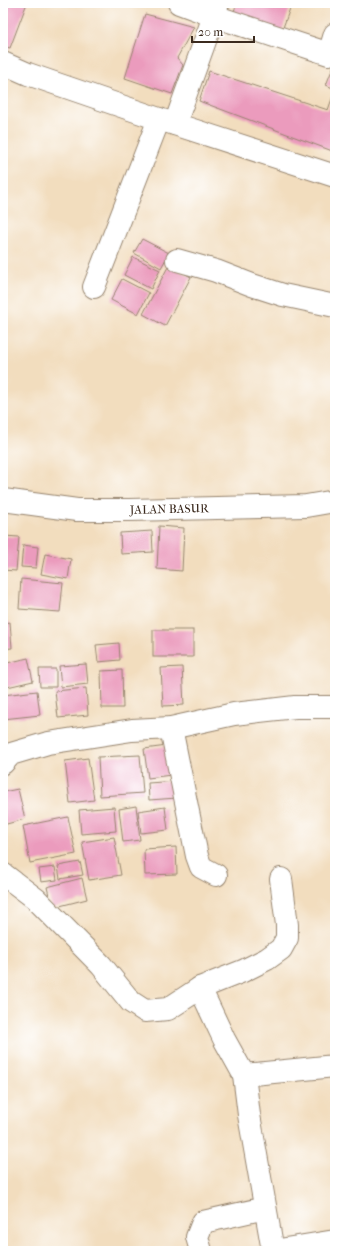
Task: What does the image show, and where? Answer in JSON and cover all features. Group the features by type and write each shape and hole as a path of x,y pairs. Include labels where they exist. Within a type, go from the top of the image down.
{"street":[{"path":"179,3 216,9 333,49"},
{"path":"94,287 216,9"},
{"path":"3,64 28,74 167,121 335,176"},
{"path":"177,260 216,271 283,295 335,306"},
{"name":"JALAN BASUR","path":"3,500 77,510 306,506 335,501"},
{"path":"6,752 48,743 132,730 171,728 234,714 295,707 335,707"},
{"path":"171,728 197,856 202,867 216,875"},
{"path":"3,874 36,899 96,960 131,1002 145,1011 168,1009 200,988 243,971 267,959 281,949 287,938 287,925 281,879"},
{"path":"200,988 224,1039 244,1075 249,1115 273,1251 335,1241"},
{"path":"244,1075 335,1066"},
{"path":"201,1251 197,1237 203,1222 265,1208"}],"building":[{"path":"3,3 27,3 10,48 3,46"},
{"path":"237,3 292,3 281,33 233,14"},
{"path":"145,14 194,27 177,58 183,65 172,94 125,78"},
{"path":"334,65 335,66 335,89 326,85"},
{"path":"209,71 328,110 335,93 335,152 199,101"},
{"path":"142,239 169,253 161,268 134,253"},
{"path":"133,257 160,270 151,289 124,275"},
{"path":"169,265 191,277 165,326 143,314"},
{"path":"122,279 149,293 138,314 111,300"},
{"path":"159,526 184,528 182,571 157,569"},
{"path":"152,531 153,552 121,554 120,533"},
{"path":"4,536 19,537 16,571 3,570"},
{"path":"23,545 38,547 36,568 21,567"},
{"path":"45,554 71,559 68,579 41,574"},
{"path":"21,579 63,583 60,612 19,609"},
{"path":"10,622 12,648 3,649 3,623"},
{"path":"153,630 193,630 193,657 153,657"},
{"path":"119,643 120,660 98,662 96,645"},
{"path":"28,658 33,681 3,688 3,664"},
{"path":"86,664 88,684 61,687 59,666"},
{"path":"182,667 184,705 163,706 161,668"},
{"path":"39,669 56,669 56,687 40,687"},
{"path":"122,670 123,708 102,708 101,671"},
{"path":"86,688 88,715 58,718 55,691"},
{"path":"37,691 40,715 3,719 3,695"},
{"path":"167,746 171,775 148,778 144,749"},
{"path":"140,755 143,793 100,796 98,757"},
{"path":"88,758 94,800 70,803 65,761"},
{"path":"177,781 177,798 149,800 148,783"},
{"path":"18,789 25,819 3,825 3,792"},
{"path":"136,806 140,840 123,842 119,809"},
{"path":"114,807 116,831 81,834 79,810"},
{"path":"165,807 168,830 141,833 138,811"},
{"path":"68,817 76,854 30,863 23,826"},
{"path":"114,837 121,875 89,880 82,842"},
{"path":"176,847 177,874 145,875 144,849"},
{"path":"80,862 83,875 60,879 58,866"},
{"path":"55,867 57,880 41,882 39,869"},
{"path":"82,878 87,899 52,908 47,887"}]}
